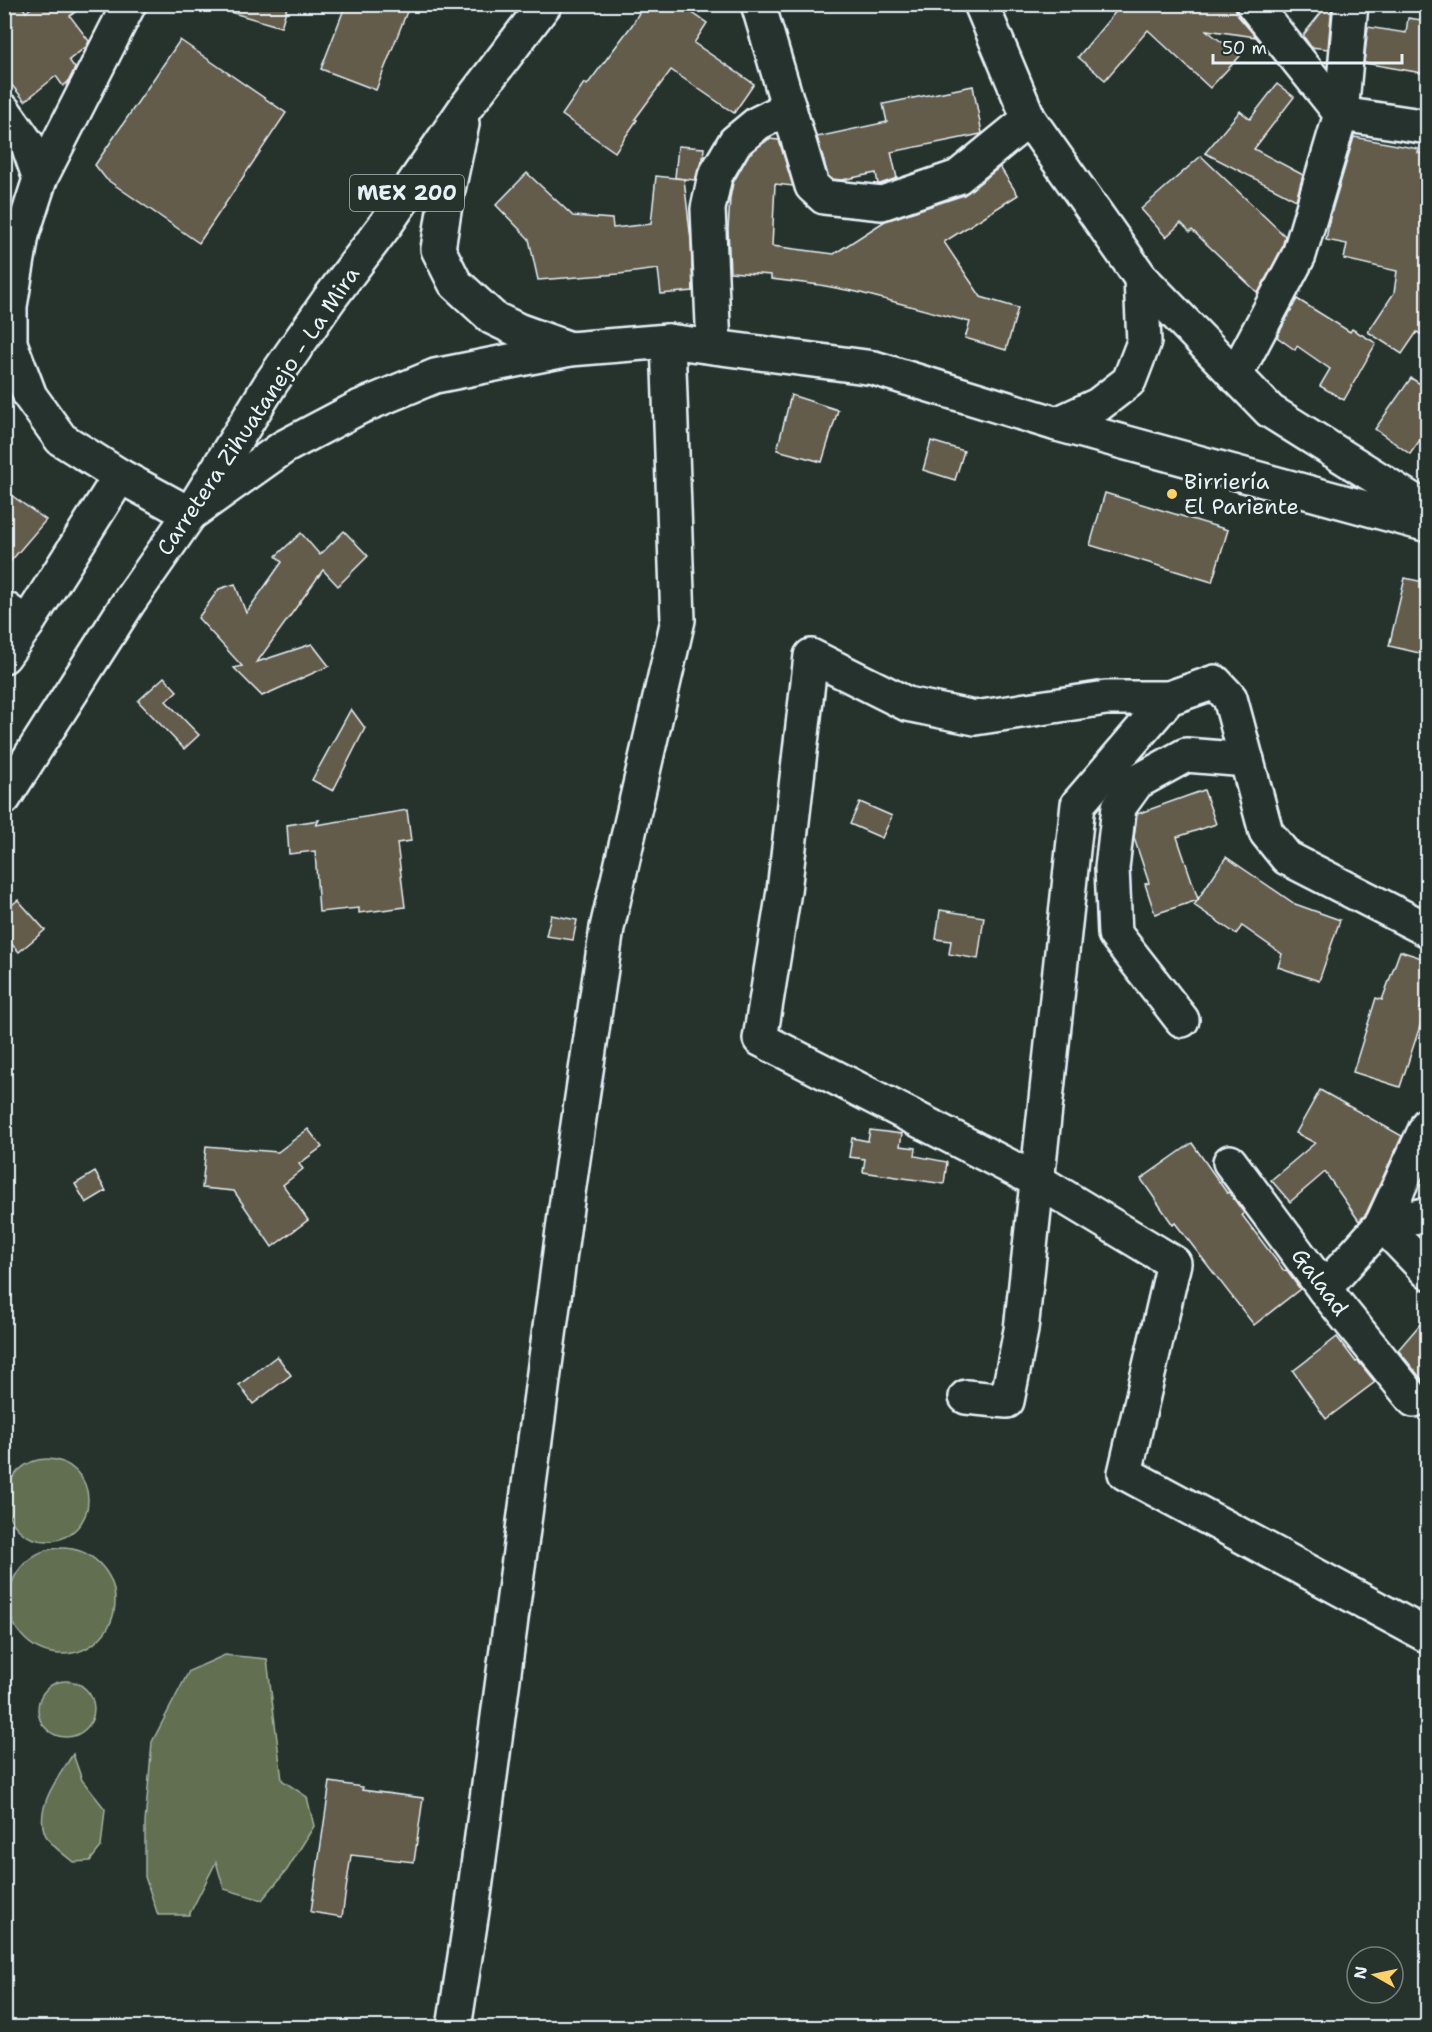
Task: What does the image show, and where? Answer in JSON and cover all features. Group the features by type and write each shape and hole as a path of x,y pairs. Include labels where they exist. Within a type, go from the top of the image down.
{"main road":[{"name":"Carretera Zihuatanejo - La Mira","path":"4,798 128,603 190,514 272,383 330,298 386,225 466,107 545,4"},
{"path":"758,4 812,186 824,197 882,203 958,177 1029,119"},
{"path":"981,4 1029,119 1141,278 1270,411 1428,510"},
{"path":"1254,4 1341,114 1428,127"},
{"path":"1236,376 1299,255 1341,114 1351,4"},
{"path":"122,8 40,178 22,235 10,306 10,343 30,396 61,440 120,476 190,514 284,447 360,407 435,376 570,349 668,341 874,368 1057,424 1428,525"},
{"path":"466,107 446,199 438,249 455,283 493,318 520,332 570,349"},
{"path":"714,347 708,209 715,176 735,142 758,123 789,108"},
{"path":"5,113 28,146 40,178"},
{"path":"1057,424 1098,405 1129,381 1144,342 1141,278"},
{"path":"454,2028 472,1911 566,1205 607,928 678,620 668,341"},
{"path":"4,656 16,616 120,476"},
{"path":"1428,930 1287,858 1266,832 1230,698 1215,682 1169,698 1106,698 975,718 907,704 811,656 784,891 760,1039 1038,1181 1174,1263 1125,1473 1428,1636"},
{"path":"966,1397 1007,1401 1020,1330 1038,1181 1078,804 1169,698"},
{"path":"1182,1020 1115,934 1112,868 1119,807 1137,782 1186,755 1247,760"},
{"path":"1324,1289 1382,1224 1428,1124"},
{"name":"Galaad","path":"1230,1162 1324,1289 1414,1400"},
{"path":"1382,1224 1428,1214"},
{"path":"1382,1224 1428,1272"}],"green space":[{"path":"47,1459 63,1462 76,1471 85,1484 88,1500 85,1516 76,1529 63,1538 47,1541 31,1538 18,1529 9,1516 6,1500 9,1484 18,1471 31,1462"},
{"path":"62,1548 82,1552 100,1563 111,1581 115,1601 111,1621 100,1639 82,1650 62,1654 42,1650 24,1639 13,1621 9,1601 13,1581 24,1563 42,1552"},
{"path":"225,1655 267,1659 282,1780 307,1797 314,1826 287,1870 262,1900 224,1889 216,1862 189,1915 158,1915 145,1877 145,1823 152,1742 189,1671"},
{"path":"61,1681 71,1681 86,1689 92,1698 94,1709 92,1720 86,1729 71,1737 61,1737 50,1732 43,1725 38,1714 38,1704 43,1693 50,1686"},
{"path":"73,1754 82,1780 105,1809 101,1847 90,1861 73,1862 46,1836 42,1821 46,1800"}],"building":[{"path":"4,4 20,4 26,12 36,4 86,4 70,16 89,41 87,46 69,60 75,68 68,82 63,86 56,76 25,101 4,76"},
{"path":"224,4 288,4 281,27 223,10"},
{"path":"346,4 397,4 408,9 376,90 321,69"},
{"path":"644,4 679,4 707,23 694,43 754,84 734,113 671,70 635,119 637,120 615,152 562,115 584,83 587,85 632,25"},
{"path":"1122,4 1235,4 1238,16 1256,37 1206,30 1240,56 1210,88 1148,30 1105,80 1078,57"},
{"path":"1328,4 1332,4 1328,49 1311,47 1304,34"},
{"path":"1408,18 1428,21 1428,74 1364,63 1368,27 1406,33"},
{"path":"180,40 286,113 199,243 106,179 95,165"},
{"path":"1277,84 1294,97 1254,149 1303,175 1296,200 1205,153 1240,111 1250,119"},
{"path":"973,86 981,134 891,152 897,178 880,184 878,184 876,173 842,180 828,176 817,137 887,122 883,104"},
{"path":"1354,137 1419,149 1418,153 1428,154 1428,338 1417,332 1402,354 1368,332 1394,293 1397,271 1344,259 1347,244 1326,240 1330,217"},
{"path":"769,139 779,140 793,186 775,184 772,246 834,254 885,221 964,195 1000,167 1018,195 944,242 981,297 1018,308 1006,350 965,338 970,322 857,292 771,279 771,275 730,272 728,229 733,183 749,154"},
{"path":"678,146 704,148 703,159 695,180 675,178"},
{"path":"1201,156 1285,236 1282,248 1258,293 1192,230 1190,232 1181,223 1166,237 1141,209"},
{"path":"527,173 573,216 612,219 613,228 651,224 656,176 684,179 691,241 693,291 661,294 658,269 538,280 529,239 496,205"},
{"path":"1297,299 1350,332 1352,329 1376,343 1344,400 1320,386 1330,369 1297,346 1295,350 1277,337"},
{"path":"1411,378 1428,389 1428,429 1410,454 1375,429"},
{"path":"791,395 838,410 822,462 777,450"},
{"path":"931,441 964,451 955,480 923,470"},
{"path":"4,490 46,520 4,569"},
{"path":"1105,493 1228,530 1212,582 1090,545"},
{"path":"344,531 368,556 338,586 323,570 257,662 312,644 329,666 262,696 234,668 242,666 198,618 219,589 235,584 246,613 282,562 276,556 301,533 320,555"},
{"path":"1405,578 1428,583 1428,655 1389,646"},
{"path":"164,677 177,691 166,701 199,735 184,749 138,701"},
{"path":"351,709 365,728 333,791 312,780"},
{"path":"1204,790 1216,824 1177,837 1198,899 1226,857 1295,904 1340,920 1319,981 1278,967 1282,954 1242,926 1236,934 1194,905 1198,900 1155,914 1145,884 1149,883 1134,838 1137,814"},
{"path":"860,802 892,816 882,838 850,824"},
{"path":"407,810 411,841 397,843 405,907 359,913 359,908 319,912 315,851 289,854 287,825 319,820 316,825"},
{"path":"18,900 45,930 19,952 4,936 4,911"},
{"path":"940,910 984,917 978,959 949,954 951,941 936,939"},
{"path":"551,915 577,920 573,940 546,936"},
{"path":"1400,951 1428,960 1428,988 1419,1012 1424,1014 1400,1087 1353,1072 1376,998 1382,1000"},
{"path":"1320,1090 1402,1136 1366,1214 1359,1221 1325,1172 1290,1202 1271,1180 1315,1143 1296,1133"},
{"path":"308,1129 322,1147 299,1164 303,1169 283,1185 308,1220 272,1247 234,1191 202,1188 206,1146 278,1152"},
{"path":"870,1130 902,1134 900,1146 916,1148 915,1156 947,1162 944,1184 863,1172 865,1159 849,1157 852,1138 868,1141"},
{"path":"1192,1143 1244,1213 1242,1215 1300,1289 1254,1325 1175,1223 1173,1225 1141,1179"},
{"path":"95,1172 106,1191 86,1203 75,1184"},
{"path":"1428,1315 1428,1387 1398,1350"},
{"path":"1337,1337 1375,1382 1326,1419 1293,1371"},
{"path":"277,1356 291,1375 253,1404 239,1385"},
{"path":"330,1782 363,1787 362,1790 423,1798 414,1862 351,1855 342,1917 311,1912"}],"place":[{"name":"Birriería El Pariente","path":"1172,494"}]}
